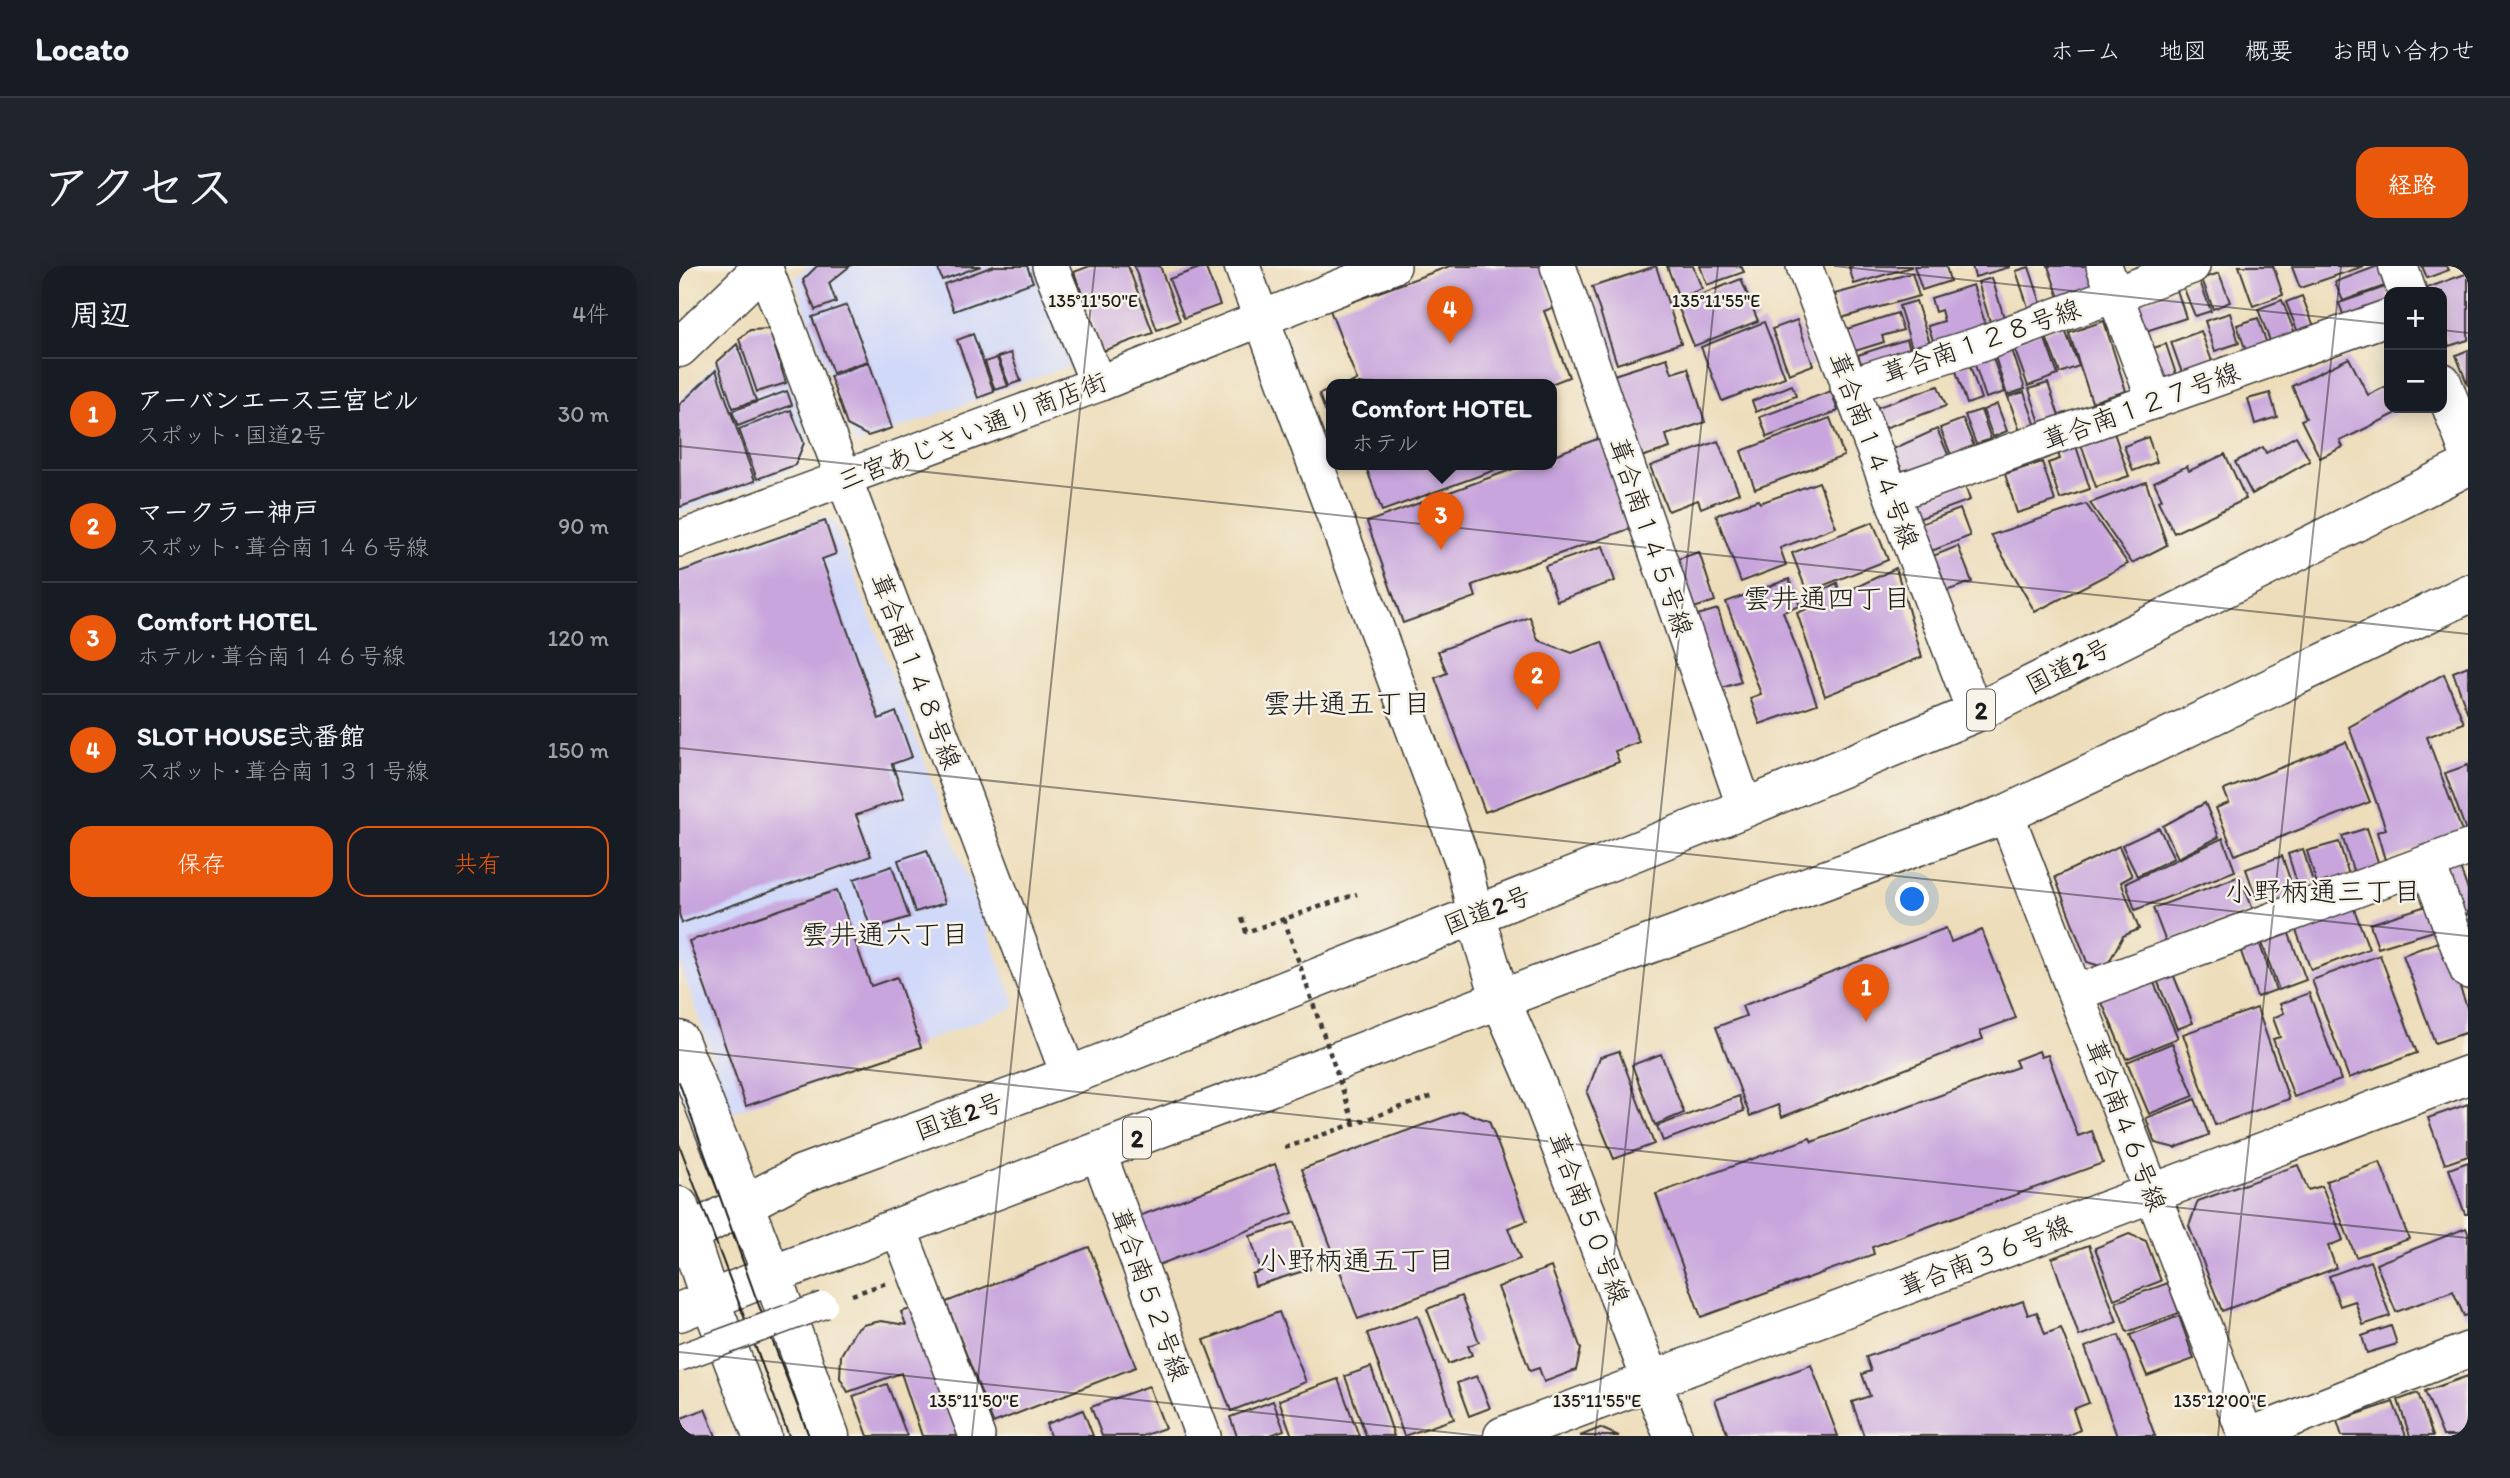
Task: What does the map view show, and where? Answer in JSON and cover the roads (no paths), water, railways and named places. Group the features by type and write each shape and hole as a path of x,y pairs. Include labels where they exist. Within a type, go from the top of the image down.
{"main road":[{"path":"679,348 764,266"},
{"path":"2398,266 2405,287"},
{"path":"2447,395 2468,450"},
{"name":"国道2号","path":"762,1436 694,1306 682,1226 745,1202 802,1174 1069,1076 1745,808 1975,713 2468,466"},
{"name":"2","path":"772,1276 1570,973 2005,814 2468,594"},
{"name":"葺合南５０号線","path":"1475,914 1501,1001 1532,1072 1673,1436"},
{"path":"679,1040 745,1202 830,1436"},
{"name":"葺合南３６号線","path":"1503,1436 2468,1075"},
{"path":"694,1306 772,1276"}],"street":[{"name":"葺合南１４８号線","path":"764,266 1069,1076"},
{"path":"1049,266 1098,384"},
{"path":"1242,266 1464,865 1475,914"},
{"name":"三宮あじさい通り商店街","path":"679,540 1098,384 1393,266"},
{"name":"葺合南１４５号線","path":"1558,266 1745,808"},
{"name":"葺合南１４４号線","path":"1804,266 1975,713"},
{"name":"葺合南１２８号線","path":"1848,386 1978,345 2109,280 2192,266"},
{"path":"2109,280 2155,401"},
{"name":"葺合南１２７号線","path":"1892,494 2384,319"},
{"name":"葺合南４６号線","path":"2005,814 2247,1436"},
{"path":"2076,993 2468,848"},
{"path":"2427,863 2459,923 2468,971"},
{"name":"葺合南５２号線","path":"1098,1152 1193,1433"},
{"path":"899,1228 977,1436"},
{"path":"679,1358 824,1305"},
{"path":"2247,1436 2468,1350"}],"tram line":[{"path":"679,1082 756,1298 809,1436"},
{"path":"679,1144 789,1436"}],"railway":[{"path":"679,271 683,266"}],"place":[{"name":"SLOT HOUSE弐番館","path":"1450,344"},
{"name":"Comfort HOTEL","path":"1441,550"},
{"name":"マークラー神戸","path":"1537,710"},
{"name":"アーバンエース三宮ビル","path":"1866,1022"}],"district":[{"name":"雲井通四丁目","path":"1827,598"},
{"name":"雲井通五丁目","path":"1347,703"},
{"name":"小野柄通三丁目","path":"2323,891"},
{"name":"雲井通六丁目","path":"885,934"},
{"name":"小野柄通五丁目","path":"1357,1260"}]}
